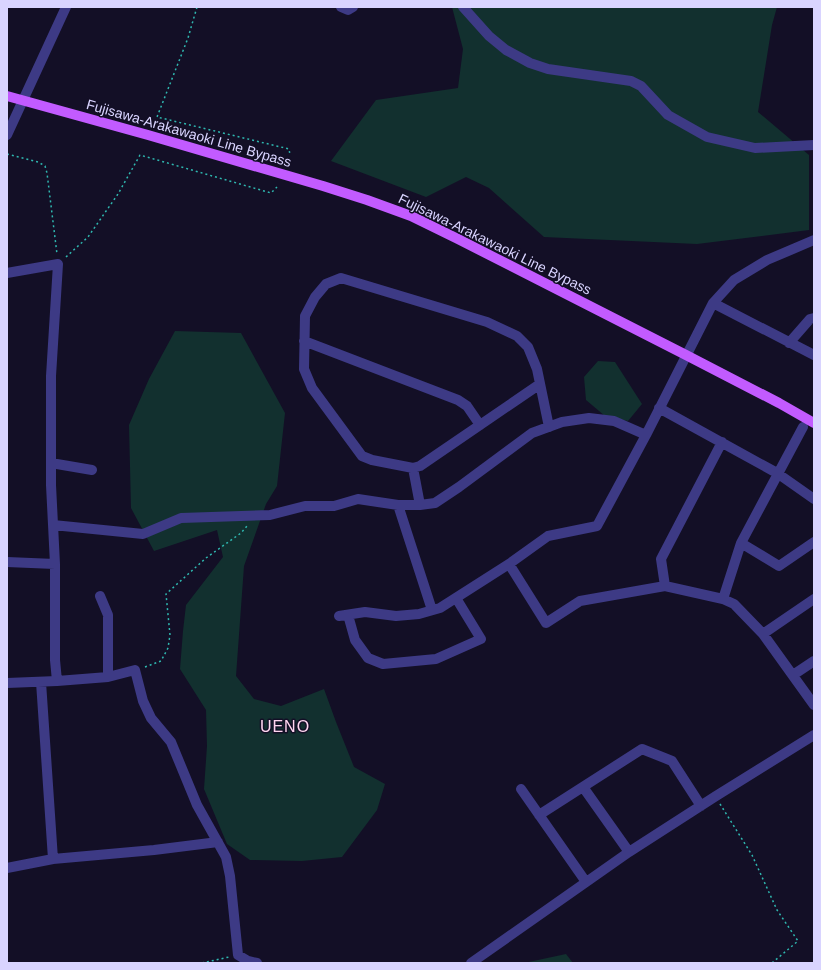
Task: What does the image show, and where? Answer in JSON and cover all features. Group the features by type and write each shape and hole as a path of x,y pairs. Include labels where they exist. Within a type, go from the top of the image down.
{"main road":[{"name":"Fujisawa-Arakawaoki Line Bypass","path":"7,96 323,186 411,216 458,238 686,355 779,403 814,423"}],"street":[{"path":"7,135 66,7"},
{"path":"341,7 348,10 353,7"},
{"path":"463,7 489,36 506,50 530,63 548,69 631,81 641,86 668,115 707,137 754,148 814,145"},
{"path":"456,598 481,639 436,659 383,664 368,658 355,640 344,615 365,612 396,616 419,614 440,608 510,564 548,536 597,526 646,435 713,303 734,280 767,260 814,240"},
{"path":"7,273 58,264 51,376 50,463 55,564 55,660 57,681"},
{"path":"540,384 420,466 413,468 372,460 362,456 312,388 304,369 305,316 315,297 326,284 341,278 487,322 517,336 528,347 538,369 549,427"},
{"path":"713,303 814,355"},
{"path":"789,343 810,319 814,318"},
{"path":"304,341 458,400 467,406 480,425"},
{"path":"659,408 778,473 814,499"},
{"path":"53,525 143,534 181,518 270,515 305,506 334,506 358,499 420,505 435,502 459,487 532,433 562,422 589,418 614,421 646,435"},
{"path":"723,599 741,543 803,427"},
{"path":"665,586 660,559 722,442"},
{"path":"50,463 92,470"},
{"path":"413,468 420,505"},
{"path":"398,504 432,610"},
{"path":"741,543 779,566 814,542"},
{"path":"7,562 55,564"},
{"path":"510,564 546,623 580,601 665,586 723,599 734,604 763,634 814,705"},
{"path":"100,596 108,615 108,677"},
{"path":"763,634 814,599"},
{"path":"793,675 814,661"},
{"path":"7,683 108,677 135,670 143,701 151,718 171,742 197,805 226,857 230,876 238,955 248,961 257,963"},
{"path":"41,682 54,859"},
{"path":"471,963 629,852 814,735"},
{"path":"539,815 642,748 672,760 701,806"},
{"path":"584,787 629,852"},
{"path":"521,789 586,882"},
{"path":"7,868 54,859 154,850 218,842"}],"path":[{"path":"197,7 188,38 157,117 289,149 290,155"},
{"path":"7,154 38,162 45,166 58,264"},
{"path":"58,264 88,237 118,194 140,155 271,193 277,187"},
{"path":"135,670 161,661 168,648 170,635 166,594 206,558 241,533 248,525"},
{"path":"716,796 752,855 777,910 798,941 772,963"},
{"path":"202,963 238,955"}],"green space":[{"path":"452,7 777,7 772,25 758,112 809,155 809,230 697,244 544,237 489,188 466,177 426,197 331,161 376,100 458,88 463,49"},
{"path":"175,331 241,333 285,413 277,486 266,504 244,566 236,676 254,699 281,706 324,689 354,767 385,784 377,810 342,857 302,861 250,860 227,844 204,789 207,746 206,710 180,669 186,605 223,557 217,530 154,551 131,508 129,425 149,379"},
{"path":"598,361 615,362 642,404 628,421 605,416 586,400 584,377"},
{"path":"566,954 573,963 524,963"}],"district":[{"name":"UENO","path":"285,726"}]}
